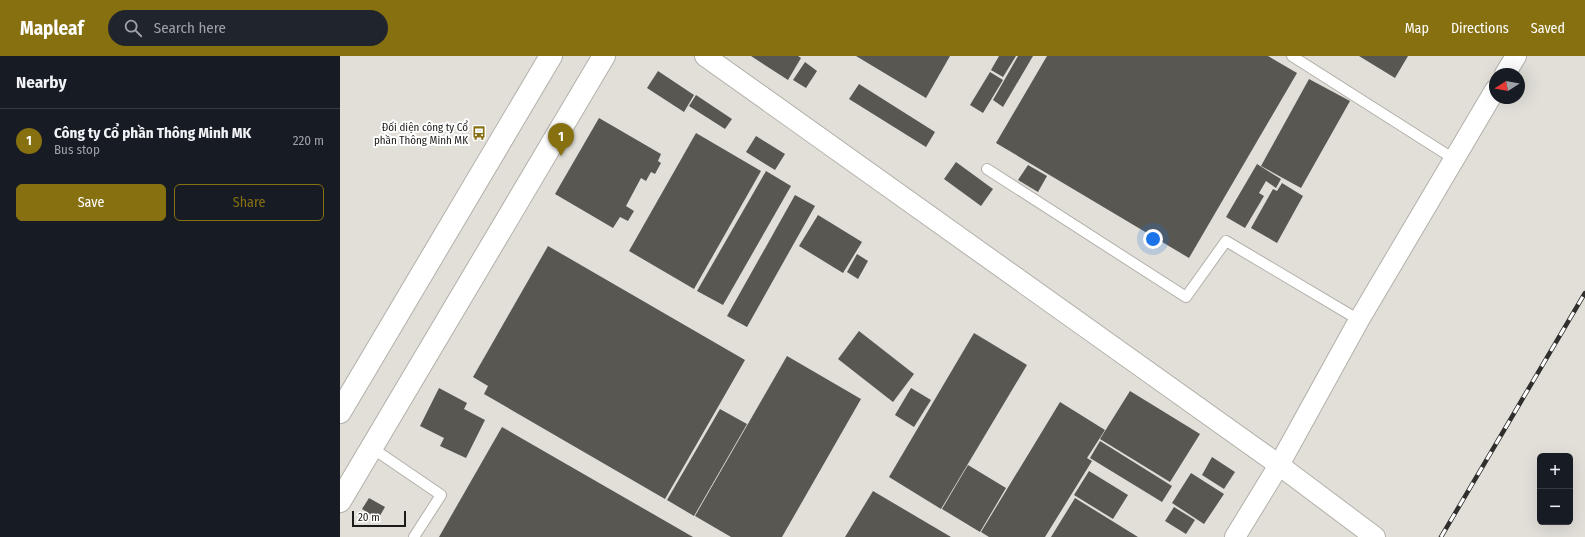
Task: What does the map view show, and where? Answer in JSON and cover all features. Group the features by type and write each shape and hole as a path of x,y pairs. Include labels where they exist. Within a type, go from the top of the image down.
{"street":[{"path":"340,412 551,56"},
{"path":"340,501 604,56"},
{"path":"705,56 1279,465 1375,537"},
{"path":"1509,68 1516,56"},
{"path":"1236,537 1279,465 1359,320 1489,100"}],"lane":[{"path":"1292,56 1454,159"},
{"path":"987,169 1186,297 1226,241 1359,320"},
{"path":"372,448 441,495 414,537"}],"building":[{"path":"751,56 798,56 801,58 788,80"},
{"path":"856,56 950,56 926,98"},
{"path":"999,56 1016,56 1003,77 991,70"},
{"path":"1018,56 1033,56 1003,107 993,100"},
{"path":"1047,56 1268,56 1297,73 1189,258 996,143"},
{"path":"1359,56 1408,56 1395,78"},
{"path":"805,62 817,71 806,88 793,80"},
{"path":"658,71 694,95 684,112 647,88"},
{"path":"990,72 1003,80 983,113 970,105"},
{"path":"1309,79 1350,101 1301,188 1261,166"},
{"path":"859,84 935,132 926,147 849,99"},
{"path":"696,95 732,119 725,129 689,106"},
{"path":"599,118 661,154 658,161 661,163 655,174 651,172 646,181 641,178 626,206 634,211 628,221 620,217 613,228 555,194"},
{"path":"696,133 761,171 694,289 629,251"},
{"path":"756,136 785,154 775,170 746,152"},
{"path":"956,162 993,189 981,206 944,179"},
{"path":"1257,164 1281,179 1276,188 1266,181 1259,193 1264,196 1245,228 1226,217"},
{"path":"1028,165 1047,176 1038,192 1018,180"},
{"path":"766,171 791,186 723,305 697,291"},
{"path":"1282,183 1303,196 1277,243 1251,228 1273,189 1277,191"},
{"path":"795,195 815,206 747,327 727,316"},
{"path":"818,215 862,242 843,273 799,246"},
{"path":"548,246 745,360 665,499 484,394 488,386 473,377"},
{"path":"857,254 868,261 858,279 847,272"},
{"path":"859,331 914,374 893,402 838,359"},
{"path":"974,333 1027,365 941,509 889,477"},
{"path":"787,356 861,399 782,537 731,537 695,516"},
{"path":"439,388 467,403 464,409 485,420 466,458 440,446 444,438 420,426"},
{"path":"911,388 931,400 914,427 895,415"},
{"path":"1130,391 1200,434 1170,482 1100,439"},
{"path":"1060,402 1105,430 1087,458 1092,461 1045,537 989,537 981,532"},
{"path":"720,409 747,424 694,516 667,500"},
{"path":"502,427 693,537 439,537"},
{"path":"1100,441 1172,486 1162,502 1090,458"},
{"path":"1212,457 1235,472 1224,489 1202,475"},
{"path":"968,465 1006,488 980,532 942,509"},
{"path":"1089,471 1128,495 1113,519 1074,495"},
{"path":"1191,473 1224,494 1204,524 1172,503"},
{"path":"873,491 951,537 845,537"},
{"path":"369,498 385,507 378,519 362,509"},
{"path":"1075,498 1138,537 1051,537"},
{"path":"1174,507 1195,520 1186,534 1165,521"}],"railway":[{"path":"1441,537 1585,293"}],"place":[{"name":"Đối diện công ty Cổ phần Thông Minh MK","path":"479,133"},
{"name":"Công ty Cổ phần Thông Minh MK","path":"561,156"}]}
